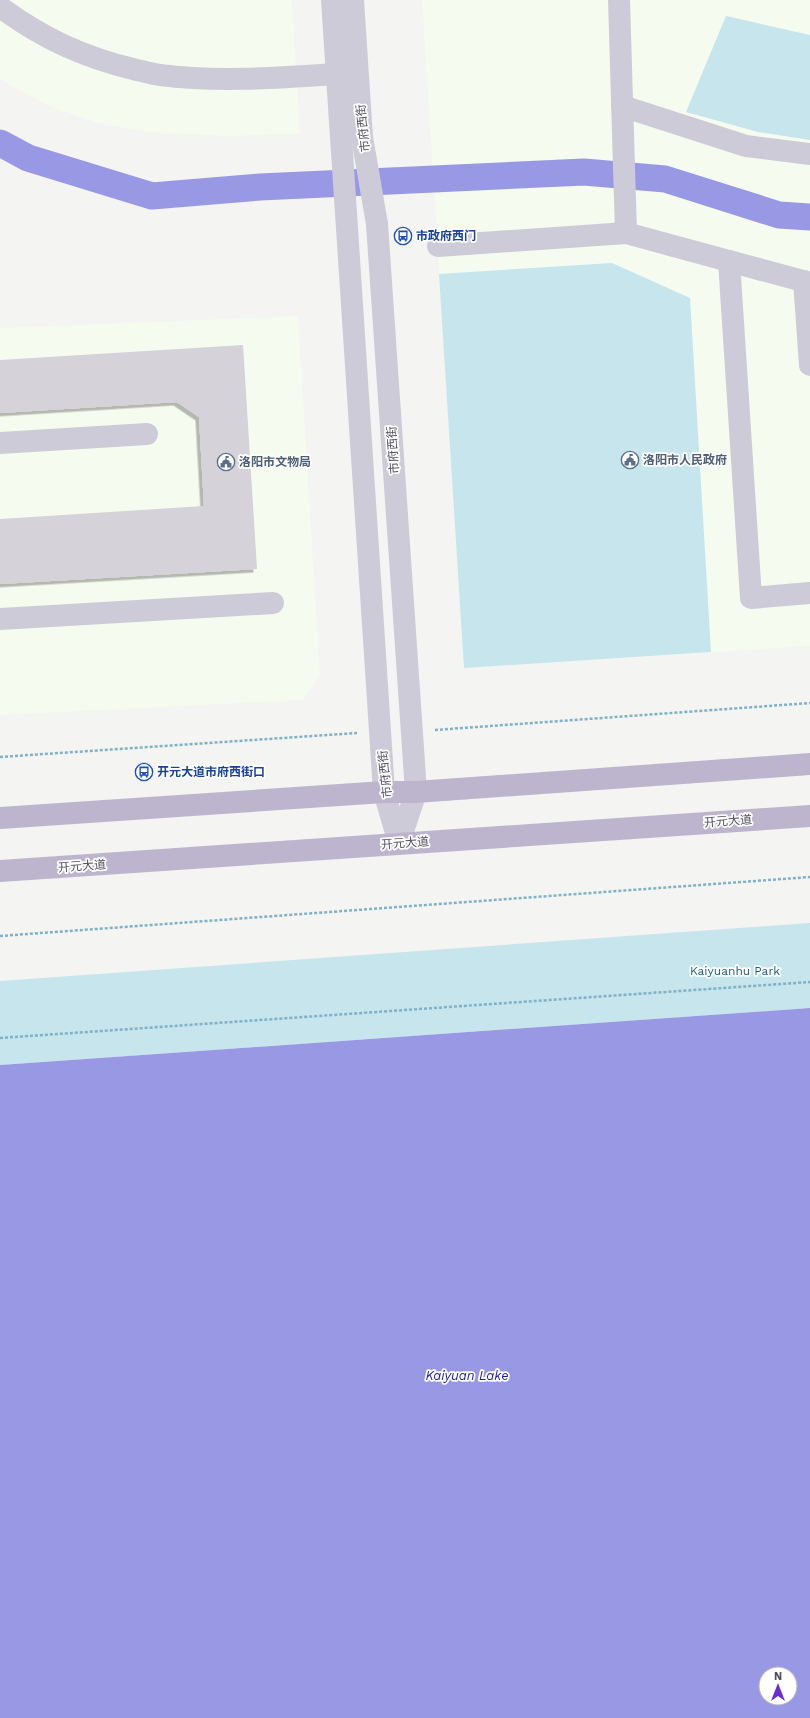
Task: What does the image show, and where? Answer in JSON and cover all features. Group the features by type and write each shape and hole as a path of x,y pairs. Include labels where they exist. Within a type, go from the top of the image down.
{"main road":[{"path":"0,818 384,792 416,792 810,764"},
{"name":"开元大道","path":"0,872 810,816"}],"street":[{"name":"市府西街","path":"332,0 362,137 377,224 416,792 399,844"},
{"name":"市府西街","path":"353,0 341,139 384,792 399,844"},
{"path":"619,0 626,232"},
{"path":"0,7 16,19 66,48 114,64 159,75 220,79 347,74"},
{"path":"622,112 746,146 810,154"},
{"path":"438,246 626,232 807,282 810,365"},
{"path":"729,261 751,598 810,593"},
{"path":"0,443 148,434"},
{"path":"0,619 273,603"}],"path":[{"path":"0,936 810,877"},
{"path":"0,1038 810,982"}],"shaded area":[{"path":"0,0 292,0 300,134 224,136 148,132 98,123 49,106 0,79"},
{"name":"洛阳市人民政府","path":"422,0 810,0 810,646 464,668"},
{"path":"298,316 320,676 303,700 0,715 0,328"}],"green space":[{"path":"726,16 810,35 810,140 758,132 686,112"},
{"path":"612,263 690,298 711,652 464,668 439,274"},
{"name":"Kaiyuanhu Park","path":"810,923 810,1008 0,1065 0,981"}],"water":[{"name":"Kaiyuan Lake","path":"810,1008 810,1718 0,1718 0,1065"}],"building":[{"name":"洛阳市文物局","path":"243,345 257,569 0,584 0,519 204,506 199,417 177,402 0,413 0,360"}],"waterway":[{"path":"0,143 28,158 152,196 260,187 584,172 665,179 779,215 810,217"}],"place":[{"name":"市政府西门","path":"403,236"},
{"name":"洛阳市人民政府","path":"630,460"},
{"name":"洛阳市文物局","path":"226,462"},
{"name":"开元大道市府西街口","path":"144,772"}]}
